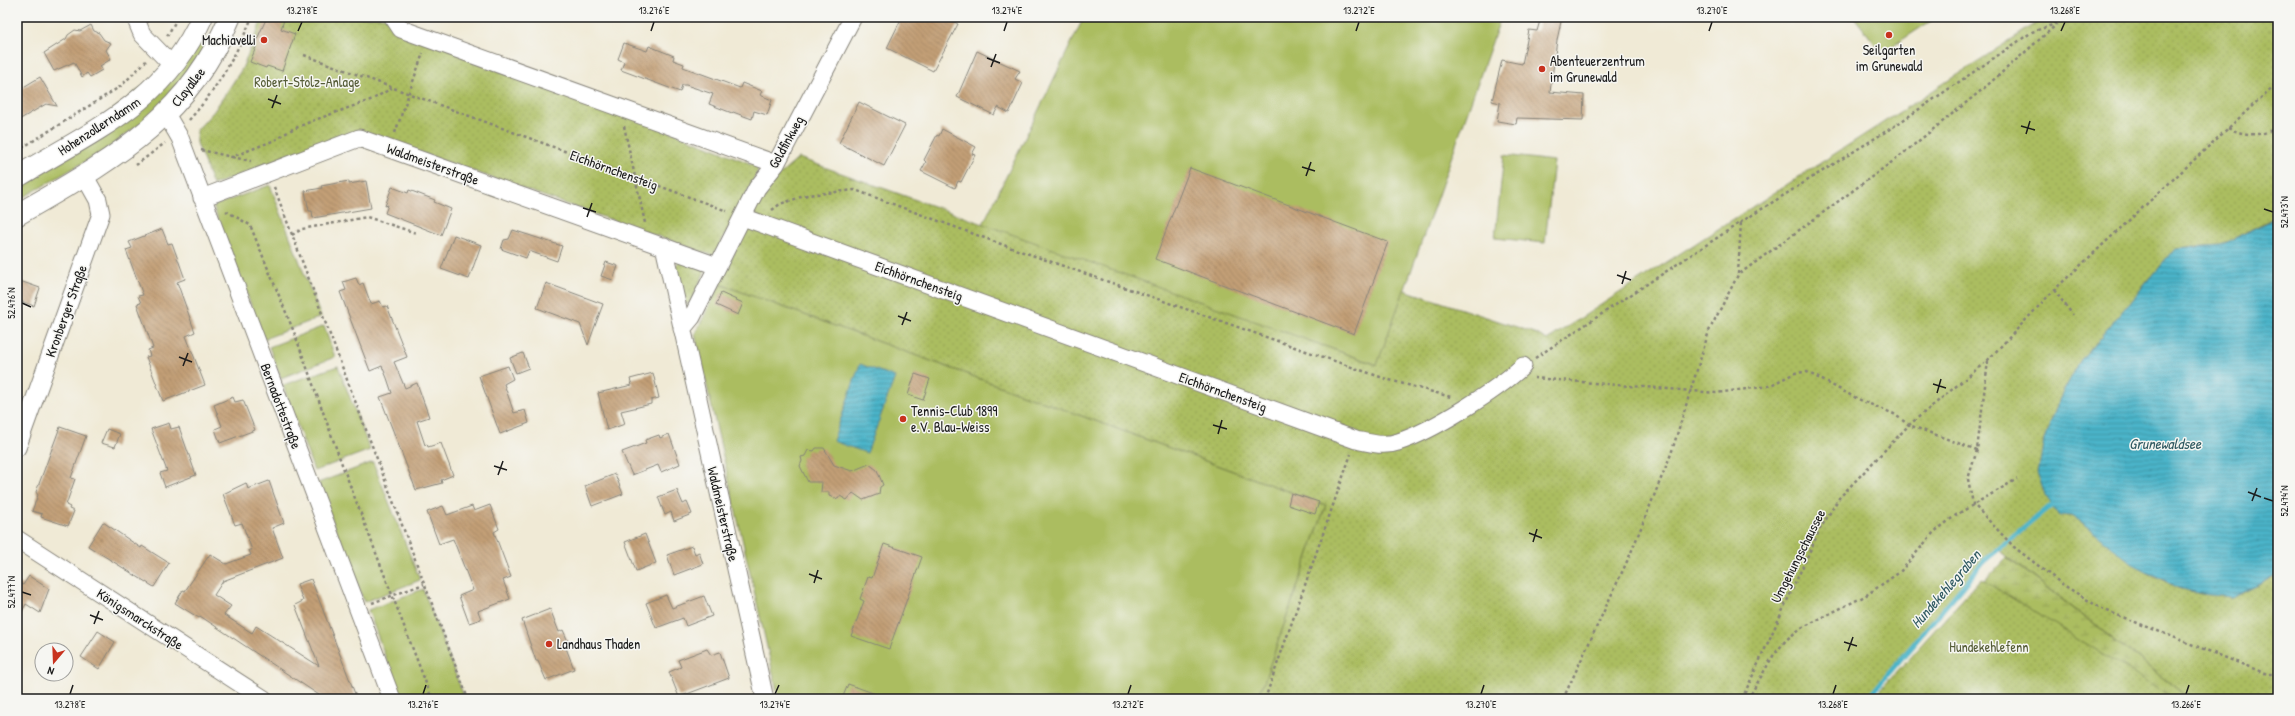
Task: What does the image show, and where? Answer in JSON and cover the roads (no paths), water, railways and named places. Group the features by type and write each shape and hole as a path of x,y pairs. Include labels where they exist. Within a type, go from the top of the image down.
{"main road":[{"name":"Clayallee","path":"172,65 193,35 202,17"},
{"name":"Clayallee","path":"166,114 204,68 230,17"},
{"name":"Hohenzollerndamm","path":"17,177 129,109 154,88 172,65"},
{"name":"Hohenzollerndamm","path":"17,215 84,175 142,137 166,114"}],"street":[{"path":"135,17 142,34 172,65"},
{"path":"393,17 400,28 776,164"},
{"name":"Goldfinkweg","path":"717,266 750,219 757,188 776,164 853,17"},
{"name":"Bernadottestraße","path":"166,114 177,132 392,699"},
{"name":"Waldmeisterstraße","path":"202,198 359,138 717,266"},
{"name":"Kronberger Straße","path":"17,448 101,214 98,200 84,175"},
{"name":"Eichhörnchensteig","path":"750,219 1356,440 1378,445 1397,442 1433,426 1517,371"},
{"name":"Waldmeisterstraße","path":"657,244 682,329 764,699"},
{"path":"682,329 692,317 717,266"},
{"name":"Königsmarckstraße","path":"17,539 264,699"}],"water":[{"name":"Grunewaldsee","path":"2278,213 2278,574 2232,597 2201,594 2179,588 2133,564 2080,521 2072,516 2059,515 2045,495 2038,473 2044,440 2060,398 2080,361 2176,248 2221,245 2273,219"},
{"path":"860,364 895,377 867,453 833,441"}],"waterway":[{"name":"Hundekehlegraben","path":"1867,699 1984,561 2052,505"}],"place":[{"name":"Seilgarten im Grunewald","path":"1889,35"},
{"name":"Machiavelli","path":"264,40"},
{"name":"Abenteuerzentrum im Grunewald","path":"1542,69"},
{"name":"Tennis-Club 1899 e.V. Blau-Weiss","path":"903,419"},
{"name":"Landhaus Thaden","path":"549,644"}],"park label":[{"name":"Robert-Stolz-Anlage","path":"307,82"},
{"name":"Hundekehlefenn","path":"1989,647"}]}
